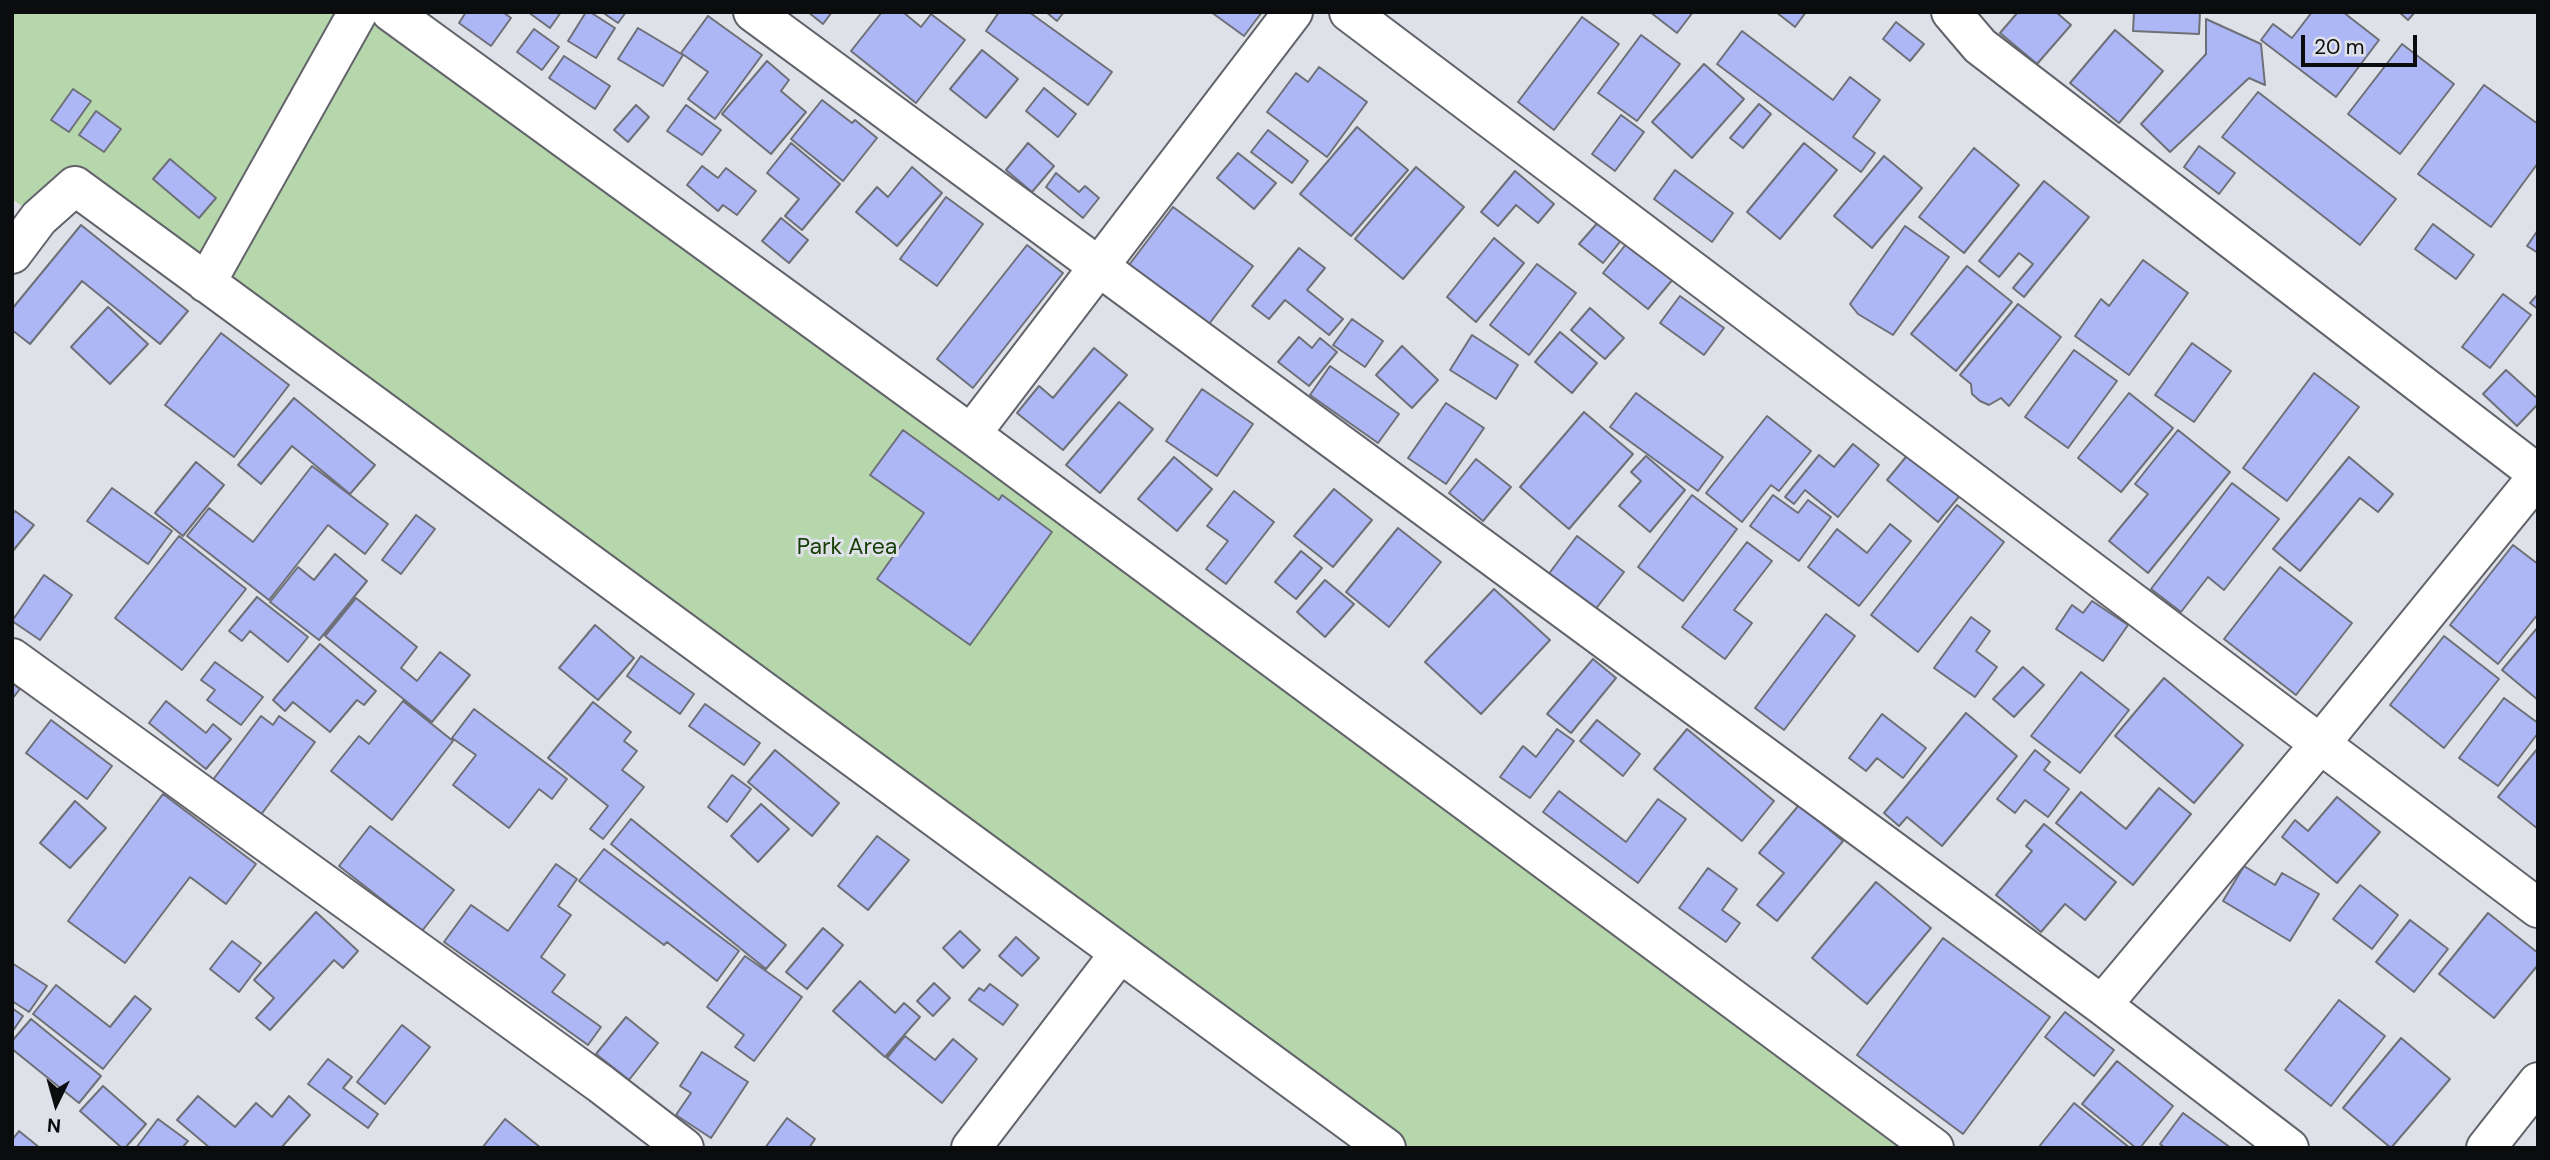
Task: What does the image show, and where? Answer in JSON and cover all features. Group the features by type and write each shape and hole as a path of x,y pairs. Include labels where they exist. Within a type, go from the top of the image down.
{"street":[{"path":"206,283 358,12"},
{"path":"391,12 971,434 1934,1148"},
{"path":"753,12 2102,1004 2289,1148"},
{"path":"971,434 1293,12"},
{"path":"1349,12 2538,908"},
{"path":"1951,12 1980,46 2538,475 2320,744 2102,1004"},
{"path":"12,254 40,218 75,186 1386,1148"},
{"path":"12,658 601,1084 684,1148"},
{"path":"971,1148 1120,953"},
{"path":"2486,1148 2538,1082"}],"green space":[{"name":"Park Area","path":"12,12 391,12 1934,1148 1386,1148 75,186 39,218 12,199"}],"building":[{"path":"466,12 503,12 511,18 491,46 459,23"},
{"path":"528,12 561,12 550,28"},
{"path":"586,12 615,28 596,58 568,41"},
{"path":"602,12 626,12 618,23"},
{"path":"808,12 832,12 823,24"},
{"path":"882,12 903,12 921,27 931,14 965,40 916,103 851,51"},
{"path":"999,12 1029,12 1112,72 1088,105 986,31"},
{"path":"1046,12 1064,12 1057,21"},
{"path":"1211,12 1262,12 1244,36"},
{"path":"1650,12 1693,12 1677,33"},
{"path":"1776,12 1806,12 1795,27"},
{"path":"2018,12 2056,12 2071,25 2037,64 2000,33"},
{"path":"2134,12 2200,12 2199,34 2133,31"},
{"path":"2312,12 2343,12 2379,40 2336,97 2261,40 2273,24 2292,38"},
{"path":"2399,12 2415,12 2408,20"},
{"path":"708,16 762,55 715,119 688,99 708,72 681,53"},
{"path":"1582,17 1619,44 1554,130 1518,102"},
{"path":"2206,19 2261,44 2265,85 2249,78 2170,152 2141,124 2206,54"},
{"path":"1896,22 1924,44 1910,61 1883,39"},
{"path":"638,28 683,55 663,86 618,59"},
{"path":"534,29 559,47 542,70 517,52"},
{"path":"2115,30 2163,71 2119,123 2070,83"},
{"path":"1742,31 1833,100 1850,77 1880,100 1853,137 1875,153 1861,172 1717,64"},
{"path":"1641,35 1680,64 1637,121 1598,93"},
{"path":"2402,44 2454,84 2400,154 2348,114"},
{"path":"982,50 1018,79 986,118 950,89"},
{"path":"564,56 610,86 595,109 549,78"},
{"path":"767,61 789,80 781,91 806,112 771,154 722,114"},
{"path":"1704,64 1744,99 1692,158 1652,122"},
{"path":"1319,67 1367,102 1327,157 1267,112 1296,73 1308,82"},
{"path":"2484,85 2538,124 2538,163 2491,227 2418,174"},
{"path":"1044,88 1076,114 1058,137 1026,111"},
{"path":"73,89 91,101 69,132 51,120"},
{"path":"2258,92 2396,199 2360,245 2222,137"},
{"path":"822,100 852,123 855,120 877,138 843,181 791,139"},
{"path":"1759,104 1771,114 1743,148 1730,138"},
{"path":"636,105 649,117 628,142 614,130"},
{"path":"686,105 721,130 702,155 667,131"},
{"path":"96,111 121,129 104,152 79,135"},
{"path":"1621,115 1644,132 1615,171 1592,154"},
{"path":"1357,127 1408,170 1351,236 1300,194"},
{"path":"1268,130 1308,161 1292,183 1251,152"},
{"path":"791,143 840,184 802,230 785,216 799,199 767,173"},
{"path":"1028,143 1054,166 1032,192 1006,170"},
{"path":"1804,143 1837,170 1780,239 1747,212"},
{"path":"2199,146 2235,173 2219,194 2184,167"},
{"path":"1974,148 2019,185 1964,253 1919,217"},
{"path":"1238,153 1276,183 1254,209 1217,178"},
{"path":"1884,156 1922,188 1872,248 1834,216"},
{"path":"170,159 216,198 199,218 153,179"},
{"path":"702,166 718,178 726,168 756,191 737,215 723,205 718,211 687,185"},
{"path":"912,167 942,193 897,246 856,212 877,187 888,197"},
{"path":"1416,167 1464,207 1403,279 1355,239"},
{"path":"1675,170 1733,213 1712,242 1654,199"},
{"path":"1515,171 1554,204 1538,223 1516,205 1498,226 1481,212"},
{"path":"1056,173 1079,192 1085,186 1099,198 1083,218 1046,187"},
{"path":"2044,181 2089,217 2024,297 2013,288 2033,264 2019,253 1999,277 1979,261"},
{"path":"946,197 983,224 937,286 900,259"},
{"path":"1173,207 1253,266 1209,324 1129,265"},
{"path":"781,218 808,240 789,263 762,241"},
{"path":"1600,220 1623,238 1603,263 1579,244"},
{"path":"2433,224 2474,255 2456,279 2415,249"},
{"path":"81,225 188,311 160,344 82,281 30,344 12,330 12,309"},
{"path":"1905,226 1949,257 1893,335 1858,314 1850,304"},
{"path":"2538,230 2538,253 2527,246"},
{"path":"1494,238 1524,263 1476,322 1447,297"},
{"path":"1627,243 1673,279 1648,309 1603,273"},
{"path":"1027,245 1063,273 973,388 937,359"},
{"path":"1299,248 1325,268 1307,290 1343,319 1329,335 1285,300 1269,319 1252,306"},
{"path":"2143,260 2188,293 2129,375 2075,336 2101,299 2109,306"},
{"path":"1537,264 1576,293 1529,355 1490,325"},
{"path":"1967,266 2012,302 1956,371 1911,334"},
{"path":"2503,294 2531,315 2490,368 2462,347"},
{"path":"2538,294 2538,309 2530,303"},
{"path":"1680,296 1724,328 1704,355 1660,323"},
{"path":"2018,304 2061,337 2009,406 2001,398 1989,405 1972,394 1971,384 1960,375"},
{"path":"108,307 148,344 110,384 71,347"},
{"path":"1590,308 1624,338 1605,359 1571,330"},
{"path":"1352,319 1383,341 1365,367 1333,345"},
{"path":"1560,332 1597,363 1572,393 1535,362"},
{"path":"221,333 289,385 234,457 165,405"},
{"path":"1472,335 1518,365 1496,399 1450,370"},
{"path":"1299,337 1312,348 1320,338 1337,352 1309,386 1278,362"},
{"path":"2192,343 2231,371 2194,422 2155,395"},
{"path":"1402,346 1438,380 1412,408 1376,375"},
{"path":"1094,348 1127,375 1063,450 1017,413 1039,386 1053,398"},
{"path":"2074,350 2117,381 2068,448 2025,417"},
{"path":"1330,366 1399,414 1378,443 1310,395"},
{"path":"2506,370 2538,399 2538,404 2517,426 2483,394"},
{"path":"2314,373 2359,407 2287,501 2243,468"},
{"path":"1202,389 1253,424 1217,476 1166,441"},
{"path":"1636,393 1723,457 1698,491 1610,427"},
{"path":"2129,393 2173,428 2121,492 2078,458"},
{"path":"294,398 375,465 350,494 292,446 261,484 238,465"},
{"path":"1119,402 1153,429 1100,493 1066,465"},
{"path":"1446,403 1484,428 1446,484 1408,458"},
{"path":"1584,412 1633,454 1569,529 1520,487"},
{"path":"1767,416 1811,451 1779,491 1771,485 1742,522 1706,493"},
{"path":"903,430 999,500 1002,495 1052,532 970,645 877,579 924,513 870,475"},
{"path":"2178,430 2230,472 2148,573 2109,541 2148,494 2135,484"},
{"path":"1853,444 1879,465 1838,517 1805,490 1794,504 1785,497 1819,455 1834,467"},
{"path":"1910,452 1962,493 1938,522 1887,480"},
{"path":"1646,456 1685,490 1650,532 1619,506 1641,481 1631,472"},
{"path":"1174,457 1212,489 1177,531 1138,499"},
{"path":"2349,457 2393,494 2378,512 2360,498 2300,571 2273,549"},
{"path":"1476,459 1511,487 1483,521 1449,493"},
{"path":"196,462 224,485 183,536 155,513"},
{"path":"312,466 388,524 365,554 328,525 269,600 187,536 209,508 253,542"},
{"path":"2232,483 2279,519 2224,590 2208,577 2181,612 2151,589"},
{"path":"112,488 172,531 148,564 87,521"},
{"path":"1334,489 1372,520 1333,567 1294,536"},
{"path":"1234,491 1274,522 1226,584 1206,569 1228,541 1207,526"},
{"path":"1692,495 1737,529 1683,601 1638,567"},
{"path":"1773,495 1798,513 1808,500 1831,517 1799,561 1750,526"},
{"path":"1957,505 2004,542 1918,652 1871,615"},
{"path":"15,511 34,525 12,552 12,515"},
{"path":"416,515 435,529 401,574 382,560"},
{"path":"1890,524 1911,541 1859,606 1808,567 1837,529 1867,553"},
{"path":"1398,528 1441,562 1389,627 1346,592"},
{"path":"179,536 246,589 182,670 115,618"},
{"path":"1577,536 1624,572 1595,610 1548,575"},
{"path":"1747,542 1772,561 1734,610 1752,623 1725,659 1682,627"},
{"path":"2513,545 2538,564 2538,614 2498,664 2450,625"},
{"path":"1301,551 1322,568 1296,599 1275,582"},
{"path":"335,554 367,581 319,640 270,602 298,567 314,580"},
{"path":"2280,567 2352,623 2296,695 2224,639"},
{"path":"44,575 72,595 40,640 12,621"},
{"path":"1325,580 1354,604 1325,637 1297,612"},
{"path":"1494,589 1550,640 1481,714 1425,662"},
{"path":"257,597 308,637 288,662 250,631 242,641 229,631"},
{"path":"356,598 417,647 401,668 417,681 440,652 470,675 432,722 325,636"},
{"path":"2092,601 2128,625 2103,661 2056,629 2072,605 2083,613"},
{"path":"1826,614 1855,636 1784,730 1755,708"},
{"path":"1971,617 1990,631 1976,651 1997,667 1975,697 1934,668"},
{"path":"595,625 634,658 598,700 559,668"},
{"path":"2538,627 2538,700 2502,670"},
{"path":"2444,636 2499,679 2444,748 2390,705"},
{"path":"320,644 376,691 364,705 357,700 330,732 293,702 285,711 273,700"},
{"path":"641,656 694,694 680,714 627,676"},
{"path":"1593,659 1616,678 1571,733 1547,714"},
{"path":"215,662 263,697 241,725 207,700 215,690 201,680"},
{"path":"2023,667 2044,685 2014,717 1993,699"},
{"path":"2081,672 2129,710 2080,773 2031,736"},
{"path":"2164,678 2243,745 2194,803 2115,736"},
{"path":"12,683 20,689 12,699"},
{"path":"2504,698 2538,723 2538,733 2498,786 2459,758"},
{"path":"166,701 206,733 213,724 231,739 206,769 149,723"},
{"path":"403,701 453,741 392,820 331,771 359,736 369,744"},
{"path":"593,702 631,732 624,741 637,751 622,770 644,787 603,839 590,829 608,806 548,758"},
{"path":"705,704 760,743 744,765 689,726"},
{"path":"474,709 567,779 552,799 539,789 509,828 453,785 476,755 452,738"},
{"path":"1966,713 2017,756 1942,846 1907,817 1899,826 1884,813"},
{"path":"1882,714 1926,748 1903,778 1877,758 1866,771 1849,758"},
{"path":"261,716 273,725 279,716 315,742 260,816 212,781"},
{"path":"51,720 112,766 87,799 26,753"},
{"path":"1597,720 1640,754 1623,776 1580,741"},
{"path":"1557,729 1574,741 1530,798 1500,777 1523,746 1536,757"},
{"path":"1687,729 1774,801 1742,841 1654,769"},
{"path":"2538,748 2538,829 2498,797"},
{"path":"775,750 839,803 812,836 748,782"},
{"path":"2035,750 2050,762 2044,770 2069,789 2048,817 2025,800 2015,813 1997,799"},
{"path":"732,775 751,789 727,822 708,807"},
{"path":"2159,788 2191,814 2133,885 2056,823 2081,792 2126,829"},
{"path":"1559,791 1626,842 1658,799 1686,819 1638,883 1543,812"},
{"path":"163,794 256,864 226,904 190,877 125,963 68,921"},
{"path":"2337,797 2380,832 2337,883 2282,837 2295,820 2308,831"},
{"path":"75,801 106,828 70,868 40,843"},
{"path":"761,804 789,829 758,862 731,836"},
{"path":"1799,805 1843,841 1777,921 1757,905 1784,873 1759,853"},
{"path":"631,819 786,945 766,969 611,844"},
{"path":"2044,824 2116,882 2085,920 2065,904 2041,932 1996,895 2032,851 2026,846"},
{"path":"370,826 454,890 422,931 339,866"},
{"path":"877,836 909,860 868,910 838,886"},
{"path":"604,849 739,951 717,981 667,942 664,945 579,881"},
{"path":"556,864 577,879 558,906 571,915 541,957 565,975 552,992 601,1027 588,1045 444,942 471,905 508,931"},
{"path":"2244,866 2275,885 2282,873 2319,894 2290,941 2223,901"},
{"path":"1708,868 1737,889 1722,910 1740,923 1726,942 1679,908"},
{"path":"1876,882 1931,928 1867,1004 1812,958"},
{"path":"2360,885 2398,915 2372,949 2333,919"},
{"path":"316,912 358,951 343,968 334,960 270,1030 256,1018 274,998 254,980"},
{"path":"2488,913 2538,953 2538,965 2494,1018 2439,974"},
{"path":"2410,920 2448,949 2414,992 2376,962"},
{"path":"823,928 843,945 807,989 786,972"},
{"path":"960,931 980,950 963,968 943,948"},
{"path":"1016,937 1039,958 1022,976 999,956"},
{"path":"1943,938 2050,1017 1963,1134 1857,1055"},
{"path":"232,941 261,963 239,992 210,969"},
{"path":"745,956 802,997 754,1061 735,1047 744,1035 707,1007"},
{"path":"12,963 47,986 29,1012 12,1001"},
{"path":"860,981 895,1013 904,1003 920,1017 885,1057 833,1011"},
{"path":"934,983 950,998 933,1016 917,1001"},
{"path":"990,984 1018,1005 1003,1025 969,1000 979,988 984,991"},
{"path":"56,985 110,1027 135,996 151,1009 103,1069 33,1014"},
{"path":"2339,1000 2385,1036 2331,1106 2285,1070"},
{"path":"12,1008 23,1016 12,1032"},
{"path":"2065,1012 2114,1050 2094,1076 2045,1037"},
{"path":"626,1017 658,1043 629,1080 596,1054"},
{"path":"31,1019 101,1076 79,1103 12,1049 12,1041"},
{"path":"402,1025 430,1047 385,1104 357,1082"},
{"path":"905,1036 935,1060 953,1039 977,1059 942,1103 887,1058"},
{"path":"2401,1038 2450,1079 2391,1148 2343,1108"},
{"path":"702,1052 748,1082 711,1138 676,1115 691,1093 680,1086"},
{"path":"328,1059 352,1077 343,1088 378,1114 368,1128 308,1084"},
{"path":"2117,1061 2173,1106 2140,1148 2136,1148 2082,1104"},
{"path":"103,1086 146,1124 125,1148 80,1111"},
{"path":"198,1096 235,1127 256,1103 272,1117 289,1096 310,1115 281,1148 210,1148 177,1120"},
{"path":"2074,1103 2130,1148 2038,1148"},
{"path":"2183,1113 2231,1148 2165,1148 2160,1144"},
{"path":"787,1118 815,1139 809,1148 765,1148"},
{"path":"158,1119 188,1141 182,1148 136,1148"},
{"path":"505,1119 541,1148 482,1148"},
{"path":"19,1131 40,1148 12,1148 12,1140"}]}
